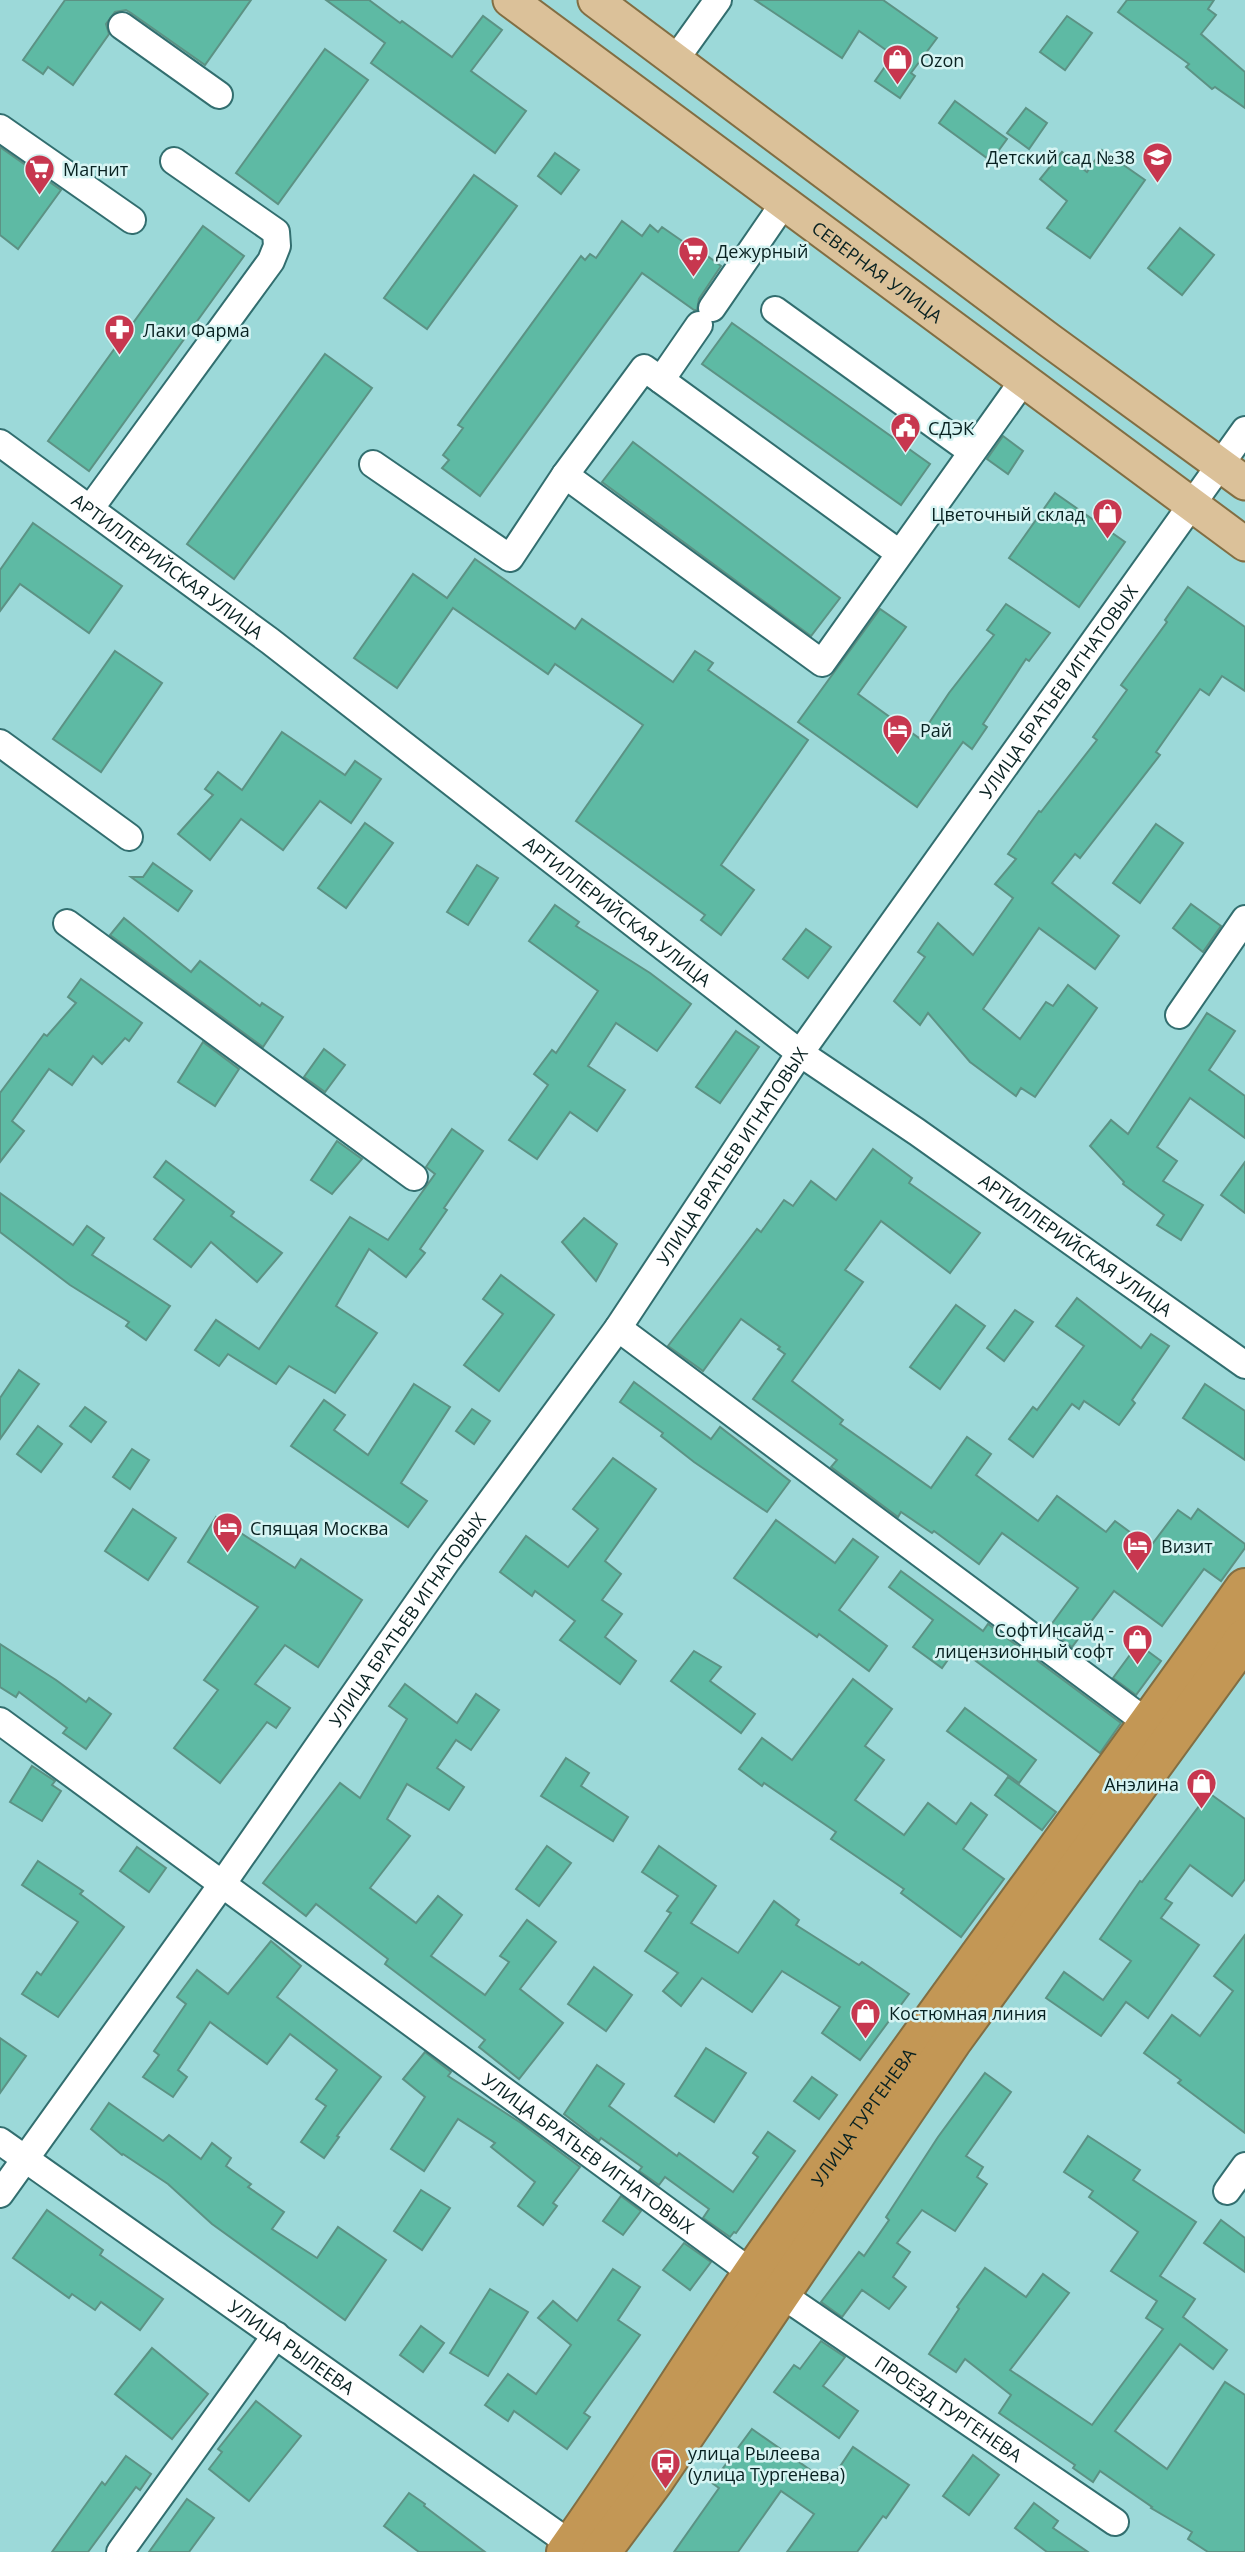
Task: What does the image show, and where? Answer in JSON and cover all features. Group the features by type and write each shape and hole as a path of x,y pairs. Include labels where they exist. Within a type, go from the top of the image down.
{"highway":[{"name":"УЛИЦА ТУРГЕНЕВА","path":"580,2550 653,2482 767,2283 928,2024 1149,1724 1245,1588"},
{"name":"УЛИЦА ТУРГЕНЕВА","path":"767,2283 952,2041 1245,1638"}],"main road":[{"name":"СЕВЕРНАЯ УЛИЦА","path":"510,0 1245,544"},
{"path":"595,0 1049,340 1233,474"}],"street":[{"path":"675,60 718,0"},
{"path":"122,26 219,95"},
{"path":"0,128 132,220"},
{"path":"90,509 271,261 277,246 276,232 174,161"},
{"path":"661,380 784,203"},
{"path":"775,310 972,453"},
{"path":"373,464 509,558 565,475 644,368 899,553"},
{"path":"565,475 822,663 1023,381"},
{"name":"УЛИЦА БРАТЬЕВ ИГНАТОВЫХ","path":"0,2194 223,1883 447,1561 618,1328 800,1053 1191,505 1233,474 1245,430"},
{"name":"АРТИЛЛЕРИЙСКАЯ УЛИЦА","path":"0,443 262,635 800,1053 1245,1365"},
{"path":"0,743 129,836"},
{"path":"1179,1015 1245,919"},
{"path":"67,923 414,1177"},
{"path":"618,1328 1149,1724"},
{"name":"УЛИЦА БРАТЬЕВ ИГНАТОВЫХ","path":"0,1721 767,2283"},
{"name":"УЛИЦА РЫЛЕЕВА","path":"0,2141 580,2550"},
{"path":"1227,2191 1245,2166"},
{"name":"ПРОЕЗД ТУРГЕНЕВА","path":"767,2283 1115,2522"},
{"path":"120,2552 276,2335"}],"building":[{"path":"65,0 251,0 205,65 126,10 115,12 106,24 109,34 73,85 48,67 43,74 23,60"},
{"path":"326,0 369,0 452,57 483,16 502,30 471,71 526,111 495,153 371,63 385,43"},
{"path":"755,0 883,0 937,38 911,73 915,76 900,98 875,81 893,55 859,31 842,58"},
{"path":"1127,0 1214,0 1208,9 1216,15 1201,34 1245,72 1245,108 1215,87 1212,89 1186,67 1189,64 1118,12"},
{"path":"1067,16 1092,33 1065,70 1040,52"},
{"path":"325,49 368,80 278,204 236,173"},
{"path":"955,101 1007,139 991,161 939,123"},
{"path":"1026,108 1047,123 1029,149 1007,133"},
{"path":"0,147 61,190 18,249 0,235"},
{"path":"1102,150 1145,180 1090,258 1047,228 1067,201 1040,179 1062,152 1087,172"},
{"path":"555,153 579,170 561,194 538,176"},
{"path":"474,175 517,206 427,329 384,298"},
{"path":"622,221 642,236 650,225 658,232 662,227 685,243 687,241 721,266 699,299 697,310 642,273 480,496 442,468 449,460 443,455 463,428 458,425 581,256 585,260 590,254 596,258"},
{"path":"203,226 244,256 89,471 48,441"},
{"path":"1180,228 1214,255 1182,295 1148,268"},
{"path":"732,323 930,464 901,505 702,364"},
{"path":"325,354 372,388 234,579 187,544"},
{"path":"1003,436 1023,451 1008,474 987,459"},
{"path":"633,442 840,598 811,636 602,482"},
{"path":"1055,493 1125,542 1079,607 1009,558"},
{"path":"33,523 122,586 89,633 20,584 0,611 0,570"},
{"path":"475,559 575,629 582,619 673,682 695,651 713,663 708,670 808,740 721,865 754,890 721,935 701,920 705,915 576,821 643,725 555,664 548,674 453,608 397,688 354,658 413,574 447,598"},
{"path":"1188,587 1245,627 1245,691 1222,676 1209,695 1200,689 1156,752 1160,755 1080,858 1075,854 1052,883 1119,936 1095,969 1039,928 983,1009 1020,1039 1046,1002 1053,1006 1068,985 1097,1008 1035,1097 1021,1088 1016,1096 970,1062 928,1013 920,1025 894,1001 925,957 918,952 938,923 973,955 1013,898 995,884 1016,859 1008,854 1097,740 1093,737 1127,690 1121,685 1167,622 1165,620"},
{"path":"1006,604 1050,633 1029,661 1026,659 983,724 987,727 972,749 963,742 917,807 798,722 880,609 906,627 858,694 919,738 949,693 994,635 987,630"},
{"path":"115,651 162,683 101,772 53,739"},
{"path":"282,732 345,775 355,761 381,779 351,823 320,801 283,850 241,819 210,860 178,834 213,795 205,789 218,772 242,790"},
{"path":"365,823 393,843 346,908 318,888"},
{"path":"1156,824 1183,843 1140,903 1113,883"},
{"path":"153,863 192,891 178,911 131,877 143,877"},
{"path":"477,865 498,878 468,925 447,912"},
{"path":"1191,904 1221,926 1203,952 1173,928"},
{"path":"555,905 579,922 576,926 650,973 691,1004 657,1051 616,1023 588,1066 625,1090 597,1131 570,1112 537,1159 509,1140 548,1085 534,1074 552,1050 556,1053 598,991 529,941"},
{"path":"124,918 191,972 200,961 260,1006 262,1003 283,1017 263,1047 110,935"},
{"path":"806,929 831,947 808,978 783,959"},
{"path":"81,979 142,1023 129,1041 125,1038 102,1064 93,1056 72,1085 49,1069 12,1121 24,1131 0,1162 0,1093 44,1034 47,1036 76,1003 68,997"},
{"path":"1207,1013 1235,1031 1209,1070 1245,1096 1245,1138 1190,1098 1157,1147 1177,1161 1163,1181 1203,1205 1181,1240 1157,1225 1164,1215 1123,1184 1090,1146 1111,1120 1128,1134"},
{"path":"736,1031 759,1047 720,1103 696,1087"},
{"path":"203,1042 239,1069 215,1106 178,1082"},
{"path":"324,1049 345,1065 325,1092 304,1077"},
{"path":"452,1129 483,1151 420,1249 425,1253 406,1277 369,1249 336,1306 377,1333 335,1393 289,1366 276,1384 228,1354 219,1366 195,1350 216,1320 259,1349 350,1217 388,1240 435,1174 426,1167"},
{"path":"337,1141 362,1159 332,1194 311,1180"},
{"path":"873,1149 912,1178 909,1183 980,1233 950,1273 881,1221 845,1270 863,1282 792,1381 843,1420 840,1424 931,1488 967,1437 991,1454 976,1475 1038,1521 1057,1496 1106,1532 1115,1521 1150,1547 1178,1510 1191,1519 1198,1509 1245,1544 1245,1548 1221,1581 1204,1569 1162,1626 1114,1591 1072,1647 1048,1629 1078,1588 1002,1533 979,1564 934,1531 932,1533 901,1512 898,1517 831,1467 837,1460 753,1399 785,1354 778,1349 780,1347 741,1319 703,1371 668,1346 757,1229 761,1232 784,1200 793,1206 811,1181 836,1200"},
{"path":"166,1161 234,1212 231,1216 282,1253 257,1282 211,1242 191,1267 154,1239 184,1200 154,1177"},
{"path":"1245,1162 1245,1213 1221,1195"},
{"path":"0,1193 73,1245 87,1226 104,1238 92,1255 170,1306 146,1340 126,1326 129,1322 70,1285 0,1232"},
{"path":"584,1218 617,1244 596,1281 562,1242"},
{"path":"501,1275 554,1315 499,1391 464,1365 503,1314 483,1299"},
{"path":"1077,1298 1141,1348 1151,1334 1169,1346 1132,1400 1135,1403 1119,1425 1084,1401 1079,1409 1072,1404 1033,1457 1009,1439 1033,1407 1037,1410 1084,1346 1056,1326"},
{"path":"956,1305 985,1326 940,1389 910,1367"},
{"path":"1015,1310 1033,1322 1004,1361 987,1348"},
{"path":"19,1370 39,1384 0,1439 0,1398"},
{"path":"634,1382 711,1439 720,1427 790,1481 767,1512 694,1462 661,1436 663,1433 620,1402"},
{"path":"414,1384 450,1407 401,1483 427,1501 408,1527 291,1446 324,1400 345,1415 334,1430 368,1455"},
{"path":"1205,1384 1245,1411 1245,1460 1183,1418"},
{"path":"85,1407 106,1422 91,1442 70,1426"},
{"path":"472,1409 490,1421 474,1444 456,1431"},
{"path":"38,1426 62,1444 41,1472 17,1454"},
{"path":"132,1449 149,1460 130,1489 113,1477"},
{"path":"613,1458 656,1489 605,1561 621,1574 602,1600 622,1614 605,1637 636,1661 620,1684 560,1640 575,1621 535,1591 532,1596 500,1572 526,1536 568,1567 598,1529 573,1509"},
{"path":"133,1509 176,1538 148,1580 105,1551"},
{"path":"216,1517 295,1568 301,1559 362,1600 318,1667 285,1645 255,1684 290,1708 276,1728 267,1722 220,1783 174,1748 218,1690 204,1680 258,1607 188,1562"},
{"path":"776,1520 835,1563 853,1539 878,1557 839,1610 887,1646 869,1671 819,1634 817,1637 734,1578"},
{"path":"901,1571 983,1631 988,1624 1121,1723 1100,1753 957,1647 942,1668 913,1647 933,1620 889,1587"},
{"path":"0,1644 86,1702 89,1698 111,1714 86,1749 63,1733 67,1728 19,1692 16,1697 0,1687"},
{"path":"1138,1644 1161,1661 1136,1695 1113,1678"},
{"path":"694,1651 721,1667 710,1681 755,1714 741,1733 671,1681"},
{"path":"853,1679 892,1709 865,1746 884,1760 855,1800 904,1835 928,1803 956,1824 971,1803 987,1815 963,1849 1004,1879 961,1937 901,1893 904,1889 831,1839 836,1832 739,1769 762,1738 792,1760"},
{"path":"405,1684 457,1723 476,1694 499,1710 471,1750 456,1740 437,1768 464,1787 449,1810 407,1784 387,1819 410,1836 370,1888 416,1923 438,1896 462,1915 431,1956 485,1995 509,1962 500,1956 527,1920 556,1942 520,1989 563,2023 519,2079 479,2047 485,2040 385,1964 388,1959 316,1904 306,1916 263,1883 340,1783 360,1798 407,1719 389,1706"},
{"path":"965,1708 1036,1760 1019,1783 947,1731"},
{"path":"566,1758 589,1773 581,1786 628,1817 613,1841 541,1796"},
{"path":"32,1766 55,1781 52,1785 61,1791 42,1821 10,1802"},
{"path":"1008,1777 1056,1812 1042,1830 995,1795"},
{"path":"1209,1793 1245,1819 1245,1879 1232,1896 1190,1865 1165,1899 1172,1903 1161,1918 1199,1945 1148,2018 1126,2002 1101,2036 1046,1998 1064,1972 1103,2000 1131,1961 1100,1939 1140,1881 1142,1882"},
{"path":"547,1846 571,1863 539,1906 516,1889"},
{"path":"659,1846 716,1886 691,1923 738,1953 774,1901 799,1920 796,1925 859,1965 862,1962 909,1994 860,2060 822,2033 840,2007 782,1971 752,2012 702,1978 681,2006 663,1991 678,1973 645,1951 671,1913 667,1911 678,1896 642,1872"},
{"path":"137,1847 166,1868 149,1892 120,1871"},
{"path":"38,1861 83,1891 80,1894 124,1927 58,2017 22,1994 37,1972 41,1975 78,1922 22,1885"},
{"path":"1245,1935 1245,2133 1178,2083 1181,2080 1144,2053 1172,2015 1200,2036 1233,1991 1214,1976"},
{"path":"271,1941 301,1966 277,1997 381,2077 324,2158 301,2142 326,2106 316,2099 337,2070 290,2034 267,2064 210,2022 178,2070 187,2077 173,2097 143,2077 159,2055 154,2051 186,2004 177,1997 197,1970 228,1994"},
{"path":"594,1967 632,1995 606,2031 568,2004"},
{"path":"0,2038 26,2056 0,2093"},
{"path":"706,2048 746,2073 714,2122 675,2096"},
{"path":"425,2052 451,2072 448,2076 521,2123 580,2167 553,2203 557,2206 543,2225 518,2206 535,2182 491,2147 495,2143 458,2119 424,2171 391,2149 425,2097 403,2079"},
{"path":"597,2065 624,2084 609,2106 677,2156 679,2153 733,2192 758,2157 753,2153 768,2132 795,2151 736,2233 730,2237 703,2218 709,2209 665,2177 659,2185 639,2171 642,2167 601,2138 599,2141 564,2114"},
{"path":"985,2073 1011,2092 966,2156 983,2167 977,2177 987,2184 955,2231 922,2210 897,2243 910,2252 893,2277 906,2287 889,2309 862,2290 842,2317 821,2302 859,2252 864,2256 889,2220 886,2217 938,2137"},
{"path":"812,2077 837,2095 819,2119 794,2101"},
{"path":"109,2103 163,2141 169,2135 201,2159 212,2143 231,2158 226,2166 251,2184 248,2187 284,2212 272,2229 317,2258 338,2227 386,2260 345,2320 212,2224 168,2184 122,2155 91,2129"},
{"path":"1088,2136 1140,2170 1133,2180 1196,2222 1160,2276 1195,2299 1183,2317 1227,2350 1213,2369 1180,2344 1115,2431 1167,2469 1225,2382 1245,2395 1245,2552 1208,2552 1188,2539 1192,2532 1151,2508 1100,2471 1093,2482 1073,2468 1075,2465 999,2413 1011,2395 965,2359 956,2372 929,2354 959,2309 957,2307 985,2268 1026,2297 1043,2274 1069,2293 1010,2370 1092,2425 1163,2329 1146,2318 1157,2301 1111,2271 1138,2232 1089,2197 1093,2191 1064,2172"},
{"path":"421,2190 450,2208 422,2250 394,2231"},
{"path":"621,2196 641,2211 623,2235 603,2221"},
{"path":"47,2210 103,2250 100,2255 163,2299 140,2330 101,2302 95,2310 72,2294 69,2298 13,2258"},
{"path":"1221,2220 1245,2238 1245,2272 1204,2243"},
{"path":"684,2243 711,2262 690,2290 663,2270"},
{"path":"613,2269 640,2287 618,2320 640,2335 584,2413 590,2417 567,2449 514,2411 508,2421 485,2405 508,2374 536,2394 571,2345 538,2318 553,2301 577,2321"},
{"path":"490,2289 528,2312 488,2376 450,2353"},
{"path":"421,2326 444,2343 423,2372 400,2355"},
{"path":"821,2341 845,2357 823,2386 858,2411 839,2438 774,2392 794,2365 800,2369"},
{"path":"152,2348 208,2394 172,2439 115,2394"},
{"path":"256,2401 301,2436 249,2501 209,2469 222,2452 218,2449"},
{"path":"752,2429 829,2483 853,2447 909,2485 857,2552 787,2552 814,2514 781,2491 738,2552 674,2552 719,2488 712,2483"},
{"path":"973,2455 999,2475 969,2515 943,2496"},
{"path":"126,2456 151,2474 140,2490 136,2487 88,2552 52,2552 102,2482 105,2485"},
{"path":"409,2493 485,2552 419,2552 384,2526"},
{"path":"187,2499 214,2518 189,2552 149,2552"},
{"path":"1034,2503 1058,2521 1053,2528 1088,2552 1047,2552 1015,2528"}],"place":[{"name":"Ozon","path":"897,87"},
{"name":"Детский сад №38","path":"1158,184"},
{"name":"Магнит","path":"40,196"},
{"name":"Дежурный","path":"693,278"},
{"name":"Лаки Фарма","path":"120,357"},
{"name":"СДЭК","path":"905,455"},
{"name":"Цветочный склад","path":"1108,541"},
{"name":"Рай","path":"897,757"},
{"name":"Спящая Москва","path":"227,1555"},
{"name":"Визит","path":"1138,1573"},
{"name":"СофтИнсайд - лицензионный софт","path":"1137,1667"},
{"name":"Анэлина","path":"1202,1811"},
{"name":"Костюмная линия","path":"866,2040"},
{"name":"улица Рылеева (улица Тургенева)","path":"665,2490"}]}
